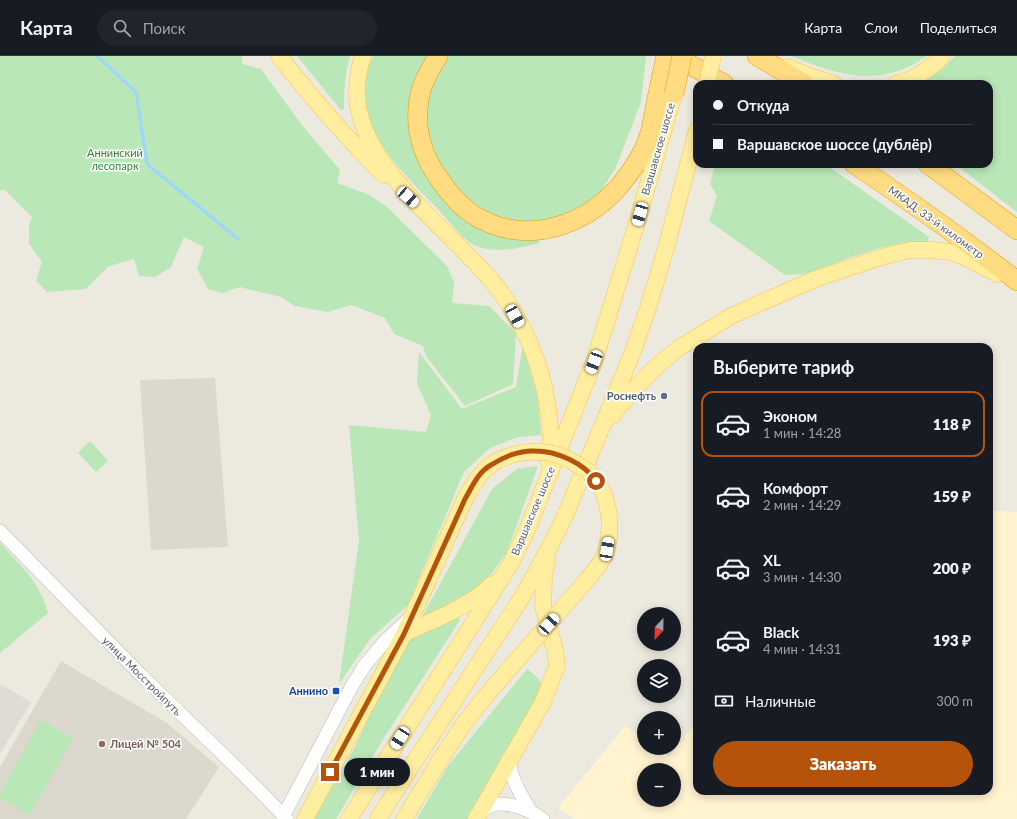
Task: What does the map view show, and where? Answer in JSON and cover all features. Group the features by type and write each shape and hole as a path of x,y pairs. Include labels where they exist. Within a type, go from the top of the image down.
{"highway":[{"path":"438,56 427,74 419,100 418,123 422,147 432,170 447,190 467,210 489,223 515,230 541,230 566,224 588,213 607,199 623,181 636,163 649,136 667,90 666,56"},
{"path":"675,56 717,80"},
{"name":"Варшавское шоссе","path":"667,90 682,56"},
{"path":"757,56 797,80"},
{"name":"МКАД, 33-й километр","path":"860,168 939,222 1017,281"},
{"path":"933,168 1017,230"}],"main road":[{"path":"279,56 341,132 364,156 461,247 491,281 510,306 526,334 537,364 546,396 550,425 551,455 546,483"},
{"path":"363,56 358,71 356,92 360,116 370,140 388,169 419,206"},
{"path":"708,80 713,56"},
{"path":"764,56 822,80"},
{"path":"906,80 919,75 935,64 942,56"},
{"name":"Варшавское шоссе","path":"349,819 511,563 526,530 594,362 636,229 667,90"},
{"path":"636,229 649,136"},
{"path":"378,819 524,594 549,548 575,493 634,349 648,308 666,248 693,145"},
{"path":"602,426 658,365 679,348 731,316 815,279 862,263 911,250 950,252 985,267 1017,286"},
{"path":"304,819 404,634 465,499 476,479 490,465 512,454 534,450 554,453 573,461 591,473 602,489 608,506 610,529 607,549 601,562 465,722 404,819"},
{"path":"478,815 543,702 557,666 555,650 543,607 544,577 549,548"},
{"path":"404,634 478,596 487,589 511,563"}],"street":[{"name":"улица Мосстройпуть","path":"0,531 136,670 285,817"},
{"path":"285,817 352,686 365,665 387,639 411,618"},
{"path":"510,760 510,769 517,789 530,810"},
{"path":"478,815 497,804 530,810 543,819"}],"shaded area":[{"path":"215,378 228,547 151,550 140,380"},
{"path":"993,510 1017,512 1017,819 575,819 558,808 625,726 637,734 637,755 666,755 669,757 671,755 681,755 681,742 693,726 693,795 993,795"},
{"name":"Лицей № 504","path":"61,661 167,723 219,767 186,819 0,819 0,767"},
{"path":"0,684 31,702 0,754"}],"green space":[{"name":"Аннинский лесопарк","path":"0,56 242,56 242,64 261,69 301,124 340,170 337,183 369,195 385,205 447,266 454,282 452,303 489,306 516,333 513,384 465,406 426,356 423,346 394,334 385,318 351,305 328,312 295,306 281,297 240,287 222,293 208,289 197,269 204,247 184,237 171,267 155,277 139,276 134,259 109,266 86,289 47,292 36,281 42,262 29,244 29,225 32,217 5,190 0,190"},
{"path":"297,56 350,56 345,82 344,109 341,110"},
{"path":"373,56 427,56 417,73 410,99 409,124 413,149 424,173 445,202 539,239 540,243 506,250 489,249 472,244 401,171 380,141 371,125 366,108 364,91 365,82"},
{"path":"449,56 646,56 641,102 616,167 600,193 584,207 562,218 538,223 517,222 493,216 472,204 438,165 430,145 426,124 426,101 434,79"},
{"path":"791,56 926,56 910,66 893,73 876,76 859,76 825,69"},
{"path":"955,56 1017,56 1017,212 960,168 993,168 993,80 927,80 941,70"},
{"path":"714,168 831,168 929,237 928,242 905,243 883,247 851,257 808,274 785,275 709,221 717,196 710,184"},
{"path":"523,344 538,398 541,435 518,437 490,448 464,472 408,605 370,639 339,684 359,540 349,425 426,432 431,415 417,383 419,352 462,409 516,387"},
{"path":"90,441 108,461 96,472 78,453"},
{"path":"538,466 507,552 484,584 421,619 492,489 517,469"},
{"path":"0,543 35,583 48,613 0,653"},
{"path":"456,614 460,620 382,741 336,819 314,819 355,747 405,638"},
{"path":"527,669 537,677 544,688 470,819 417,819 447,767"},
{"path":"41,720 73,738 30,815 0,798 0,793"}],"waterway":[{"path":"97,56 136,92 147,164 238,239"}],"place":[{"name":"Роснефть","path":"664,396"},
{"name":"Аннино","path":"336,691"},
{"name":"Лицей № 504","path":"102,744"}],"route":[{"path":"330,772 404,634 465,499 476,479 490,465 512,454 534,450 554,453 573,461 591,473 596,481"}]}
